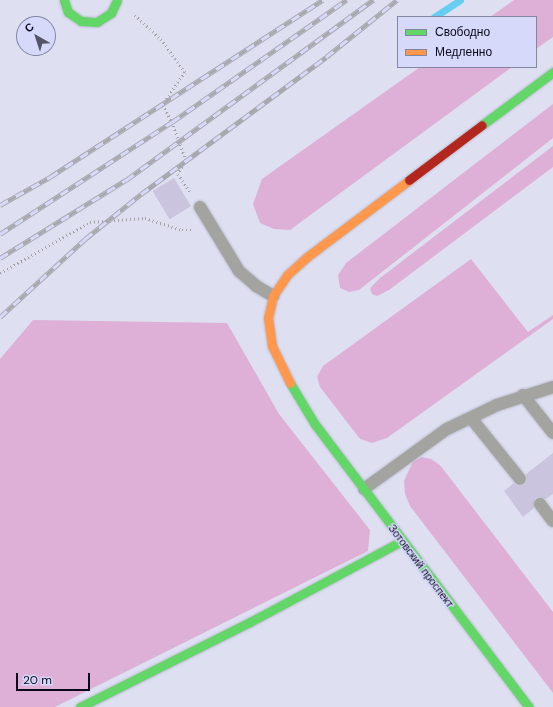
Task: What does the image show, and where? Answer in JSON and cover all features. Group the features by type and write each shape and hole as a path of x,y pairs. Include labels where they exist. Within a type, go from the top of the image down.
{"street":[{"path":"64,0 68,12 81,21 97,22 111,13 117,0"},
{"path":"273,296 287,275 307,257 553,72"},
{"name":"Зотовский проспект","path":"273,296 268,318 272,346 287,379 314,423 529,707"},
{"path":"80,707 250,622 402,541"}],"lane":[{"path":"200,207 239,271 256,286 273,296"},
{"path":"364,490 424,445 471,418 523,395 553,387"},
{"path":"523,395 553,433"},
{"path":"471,418 520,479"},
{"path":"540,504 553,521"}],"path":[{"path":"130,10 161,39 184,72 163,105 172,122 186,160 178,174 200,207"},
{"path":"0,273 90,222 145,218 182,230 215,231"}],"shaded area":[{"path":"514,0 553,0 553,37 537,48 537,16 491,16"},
{"path":"419,68 511,68 290,230 274,229 260,223 253,204 262,179"},
{"path":"553,104 553,138 359,290 349,292 340,288 338,275 346,263"},
{"path":"553,146 553,167 389,290 377,296 372,294 370,288 380,278"},
{"path":"471,259 528,332 553,315 553,319 387,438 372,443 360,439 320,387 317,377 323,366"},
{"path":"33,320 227,323 279,414 370,530 368,551 55,707 0,707 0,359"},
{"path":"422,457 431,459 440,465 553,612 553,693 410,506 405,494 404,481 413,461"}],"building":[{"path":"174,178 191,206 170,219 153,191"},
{"path":"553,453 553,494 546,499 539,497 535,498 534,508 523,517 504,491 514,483 518,486 524,485 527,481 526,474"}],"waterway":[{"path":"436,16 460,0"}],"railway":[{"path":"0,205 50,177 323,0"},
{"path":"0,234 172,122 346,0"},
{"path":"0,258 126,180 373,0"},
{"path":"0,317 85,239 141,194 326,57 397,0"}],"traffic: fast":[{"path":"64,0 68,12 81,21 97,22 111,13 117,0"},
{"path":"482,125 553,72"},
{"path":"290,383 314,423 529,707"},
{"path":"80,707 250,622 402,541"}],"traffic: slow":[{"path":"290,383 272,346 268,318 273,296 287,275 307,257 409,180"}],"traffic: jam":[{"path":"409,180 482,125"}]}
